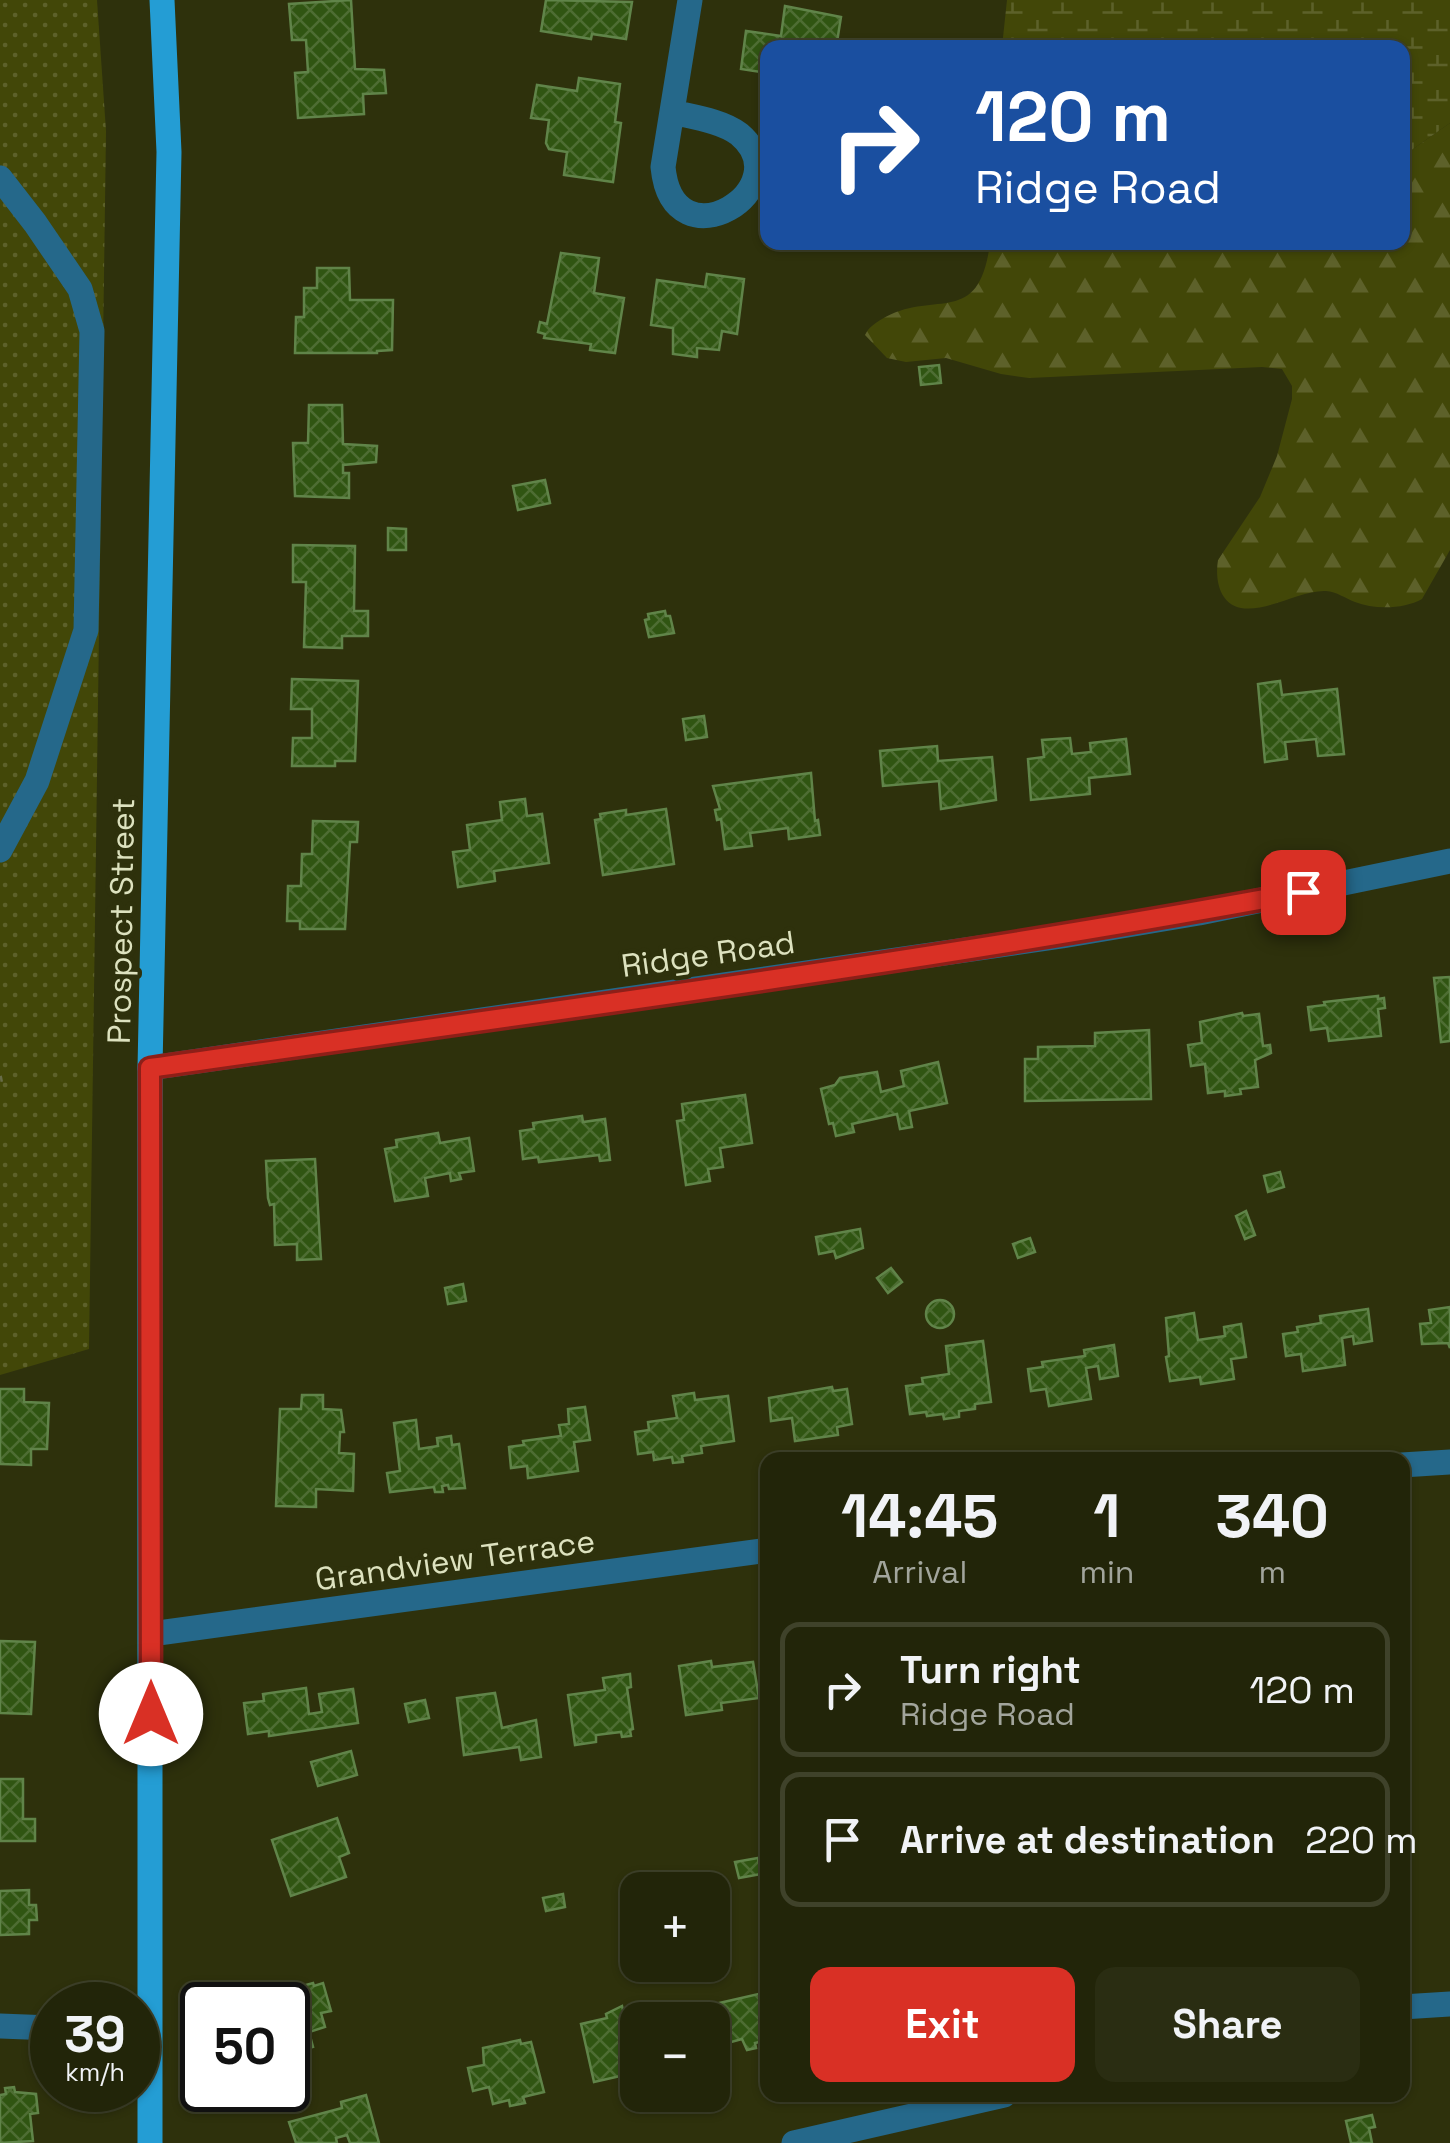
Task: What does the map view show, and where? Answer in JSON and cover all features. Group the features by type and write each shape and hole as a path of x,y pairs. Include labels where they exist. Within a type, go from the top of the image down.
{"main road":[{"name":"Prospect Street","path":"145,1982 151,1634 150,1068 169,152 162,0"},
{"name":"Prospect Street","path":"148,2112 150,2143"}],"street":[{"path":"672,112 737,132 747,143 754,158 751,189 742,202 726,213 694,214 672,198 664,183 663,167 690,0"},
{"path":"0,178 80,290 92,330 86,630 36,780 0,850"},
{"name":"Ridge Road","path":"150,1068 1062,936 1199,913 1450,861"},
{"path":"1410,1464 1450,1462"},
{"name":"Grandview Terrace","path":"151,1634 760,1551"},
{"path":"1410,2007 1450,2004"},
{"path":"0,2026 30,2027"},
{"path":"794,2143 973,2102"}],"green space":[{"path":"0,0 97,0 106,131 89,1349 0,1375"},
{"path":"1007,0 1450,0 1450,123 1410,151 1410,40 1003,40"},
{"path":"1450,123 1450,550 1422,599 1415,602 1371,606 1326,591 1245,608 1224,597 1218,579 1218,560 1260,497 1277,456 1292,399 1292,386 1282,369 1029,378 946,358 906,362 887,358 865,335 877,322 901,310 965,297 976,287 988,250 1410,250 1410,151"}],"building":[{"path":"351,0 355,69 384,70 386,93 363,94 364,114 298,118 295,73 308,72 306,40 292,40 289,4"},
{"path":"546,0 632,2 626,39 592,34 591,39 541,31"},
{"path":"785,6 841,17 837,40 760,40 760,72 741,69 746,31 781,36"},
{"path":"579,78 620,84 615,122 621,123 613,182 564,175 567,152 549,149 546,143 549,120 531,118 537,85 577,91"},
{"path":"561,253 599,258 594,293 624,298 615,353 590,350 591,344 544,338 545,334 538,332 540,322 547,324"},
{"path":"317,268 349,268 350,300 393,300 392,350 295,353 296,317 304,317 304,288 317,288"},
{"path":"707,274 744,279 737,334 722,331 719,350 697,348 697,357 673,354 673,328 651,325 657,280 705,287"},
{"path":"939,365 941,383 921,385 919,367"},
{"path":"309,405 342,405 343,444 377,446 376,462 343,465 343,473 349,473 349,498 295,496 293,443 308,443"},
{"path":"545,480 550,503 518,510 513,486"},
{"path":"388,528 406,529 406,550 388,550"},
{"path":"293,545 355,546 354,611 368,611 368,636 342,636 342,648 304,647 306,582 293,582"},
{"path":"665,611 674,633 649,637 645,620 649,619 648,614"},
{"path":"292,679 358,681 355,761 335,761 335,766 292,766 293,738 312,738 312,709 291,709"},
{"path":"1280,681 1282,695 1337,689 1344,754 1318,756 1316,739 1285,742 1287,759 1265,762 1258,684"},
{"path":"704,716 707,737 686,740 683,719"},
{"path":"1070,738 1072,754 1091,752 1090,743 1126,739 1130,774 1089,778 1090,794 1031,800 1028,759 1044,757 1042,740"},
{"path":"937,746 938,761 992,757 996,800 941,809 939,781 883,786 880,751"},
{"path":"811,773 820,835 789,839 788,828 750,833 752,846 725,849 713,786"},
{"path":"525,799 527,816 542,814 549,863 494,871 495,881 458,887 453,852 470,850 467,825 502,820 500,802"},
{"path":"666,809 674,864 603,875 595,820 601,819 600,814"},
{"path":"313,821 358,822 357,842 350,842 345,929 300,929 300,921 287,921 288,886 301,886 302,854 312,854"},
{"path":"1450,977 1450,1041 1441,1042 1434,978"},
{"path":"1384,998 1385,1008 1378,1009 1381,1036 1329,1041 1327,1028 1311,1030 1308,1007"},
{"path":"1242,1013 1259,1014 1263,1046 1270,1045 1271,1053 1255,1060 1258,1087 1225,1096 1225,1091 1208,1093 1205,1064 1191,1066 1188,1045 1202,1043 1200,1022"},
{"path":"1149,1030 1151,1099 1025,1101 1025,1059 1038,1059 1038,1047 1095,1046 1095,1033"},
{"path":"938,1062 947,1103 909,1111 912,1127 900,1129 897,1114 852,1124 854,1132 836,1136 833,1123 829,1124 821,1089 835,1085 840,1078 877,1072 881,1092 904,1086 901,1071"},
{"path":"745,1095 752,1143 720,1148 723,1167 708,1169 710,1181 686,1185 677,1121 684,1120 682,1104"},
{"path":"582,1116 583,1122 605,1119 610,1160 600,1161 599,1155 539,1162 538,1157 523,1159 520,1131 534,1129 533,1123"},
{"path":"438,1133 440,1143 469,1138 474,1171 459,1173 461,1179 451,1181 450,1173 425,1178 428,1196 395,1201 385,1149 397,1147 396,1140"},
{"path":"315,1159 321,1259 297,1260 297,1244 275,1245 274,1204 270,1205 268,1198 266,1161"},
{"path":"1280,1172 1284,1187 1268,1192 1264,1176"},
{"path":"1246,1211 1255,1235 1245,1239 1236,1216"},
{"path":"860,1229 863,1248 836,1258 834,1251 819,1254 816,1237"},
{"path":"1030,1238 1035,1252 1018,1258 1013,1244"},
{"path":"891,1268 902,1282 888,1293 877,1278"},
{"path":"463,1284 466,1301 448,1304 445,1288"},
{"path":"940,1300 950,1304 954,1314 950,1324 940,1328 930,1324 926,1314 930,1304"},
{"path":"1450,1307 1450,1348 1448,1343 1422,1344 1420,1324 1431,1323 1429,1310"},
{"path":"1368,1309 1372,1341 1354,1344 1353,1336 1342,1338 1345,1365 1303,1371 1301,1354 1286,1356 1283,1334 1321,1323 1320,1316"},
{"path":"1194,1313 1198,1340 1225,1336 1224,1327 1241,1324 1246,1357 1231,1359 1234,1379 1201,1384 1200,1377 1170,1381 1166,1318"},
{"path":"983,1341 991,1402 959,1411 959,1417 910,1414 906,1386 923,1384 922,1378 949,1374 946,1346"},
{"path":"1114,1345 1118,1376 1100,1379 1098,1366 1086,1368 1091,1399 1049,1406 1046,1389 1031,1391 1028,1369 1043,1367 1042,1362 1085,1356 1084,1350"},
{"path":"832,1387 833,1391 847,1389 852,1424 837,1427 838,1435 795,1441 792,1418 771,1421 769,1398"},
{"path":"0,1389 24,1389 24,1402 49,1403 47,1449 31,1449 31,1465 0,1464"},
{"path":"694,1393 695,1400 728,1396 734,1441 701,1446 702,1453 682,1456 683,1462 673,1463 672,1457 654,1460 653,1452 638,1454 635,1432 649,1430 648,1422 677,1418 673,1396"},
{"path":"302,1395 323,1395 323,1409 341,1410 344,1432 340,1432 339,1453 354,1454 353,1491 316,1489 316,1507 276,1506 280,1409 301,1409"},
{"path":"585,1407 590,1440 574,1442 578,1471 528,1478 527,1466 511,1468 509,1447 561,1436 559,1425 569,1424 568,1409"},
{"path":"416,1420 419,1449 438,1446 437,1438 451,1436 452,1445 459,1444 465,1488 449,1489 448,1485 442,1486 443,1492 435,1492 434,1487 390,1492 387,1473 400,1471 394,1423"},
{"path":"0,1641 35,1642 31,1714 0,1713"},
{"path":"711,1661 712,1667 753,1662 759,1698 721,1703 722,1710 686,1715 679,1666"},
{"path":"630,1674 631,1687 627,1688 631,1736 622,1737 621,1732 596,1735 596,1742 575,1745 568,1695 605,1690 603,1678"},
{"path":"306,1688 309,1714 322,1712 319,1694 353,1689 358,1723 269,1736 269,1731 248,1734 244,1703 264,1701 263,1694"},
{"path":"495,1693 502,1728 536,1720 541,1757 521,1760 519,1747 464,1755 457,1698"},
{"path":"425,1700 429,1718 409,1722 405,1704"},
{"path":"351,1751 357,1775 318,1786 311,1762"},
{"path":"0,1779 23,1779 23,1819 35,1819 35,1841 0,1841"},
{"path":"337,1818 349,1853 339,1857 346,1877 291,1896 272,1840"},
{"path":"758,1858 760,1874 739,1878 735,1862"},
{"path":"29,1890 29,1905 36,1905 37,1920 29,1920 29,1934 0,1935 0,1891"},
{"path":"563,1894 565,1907 546,1911 543,1898"},
{"path":"323,1983 331,2011 321,2013 325,2027 310,2032 310,1984"},
{"path":"760,1994 760,2042 755,2043 756,2048 747,2050 742,2039 730,2042 730,2002 724,2002"},
{"path":"620,2007 620,2076 594,2082 581,2024 607,2018 606,2014"},
{"path":"520,2040 521,2044 531,2042 544,2092 523,2097 525,2103 510,2106 509,2100 493,2104 489,2087 473,2091 468,2068 484,2065 483,2048"},
{"path":"5,2088 30,2093 30,2112 38,2113 30,2114 33,2141 0,2143 0,2095 6,2094"},
{"path":"366,2095 379,2143 350,2143 347,2135 336,2138 337,2143 296,2143 289,2122 342,2108 341,2102"},
{"path":"1372,2115 1372,2143 1351,2143 1346,2121"}],"route":[{"path":"151,1714 150,1068 1062,936 1303,892"}]}
